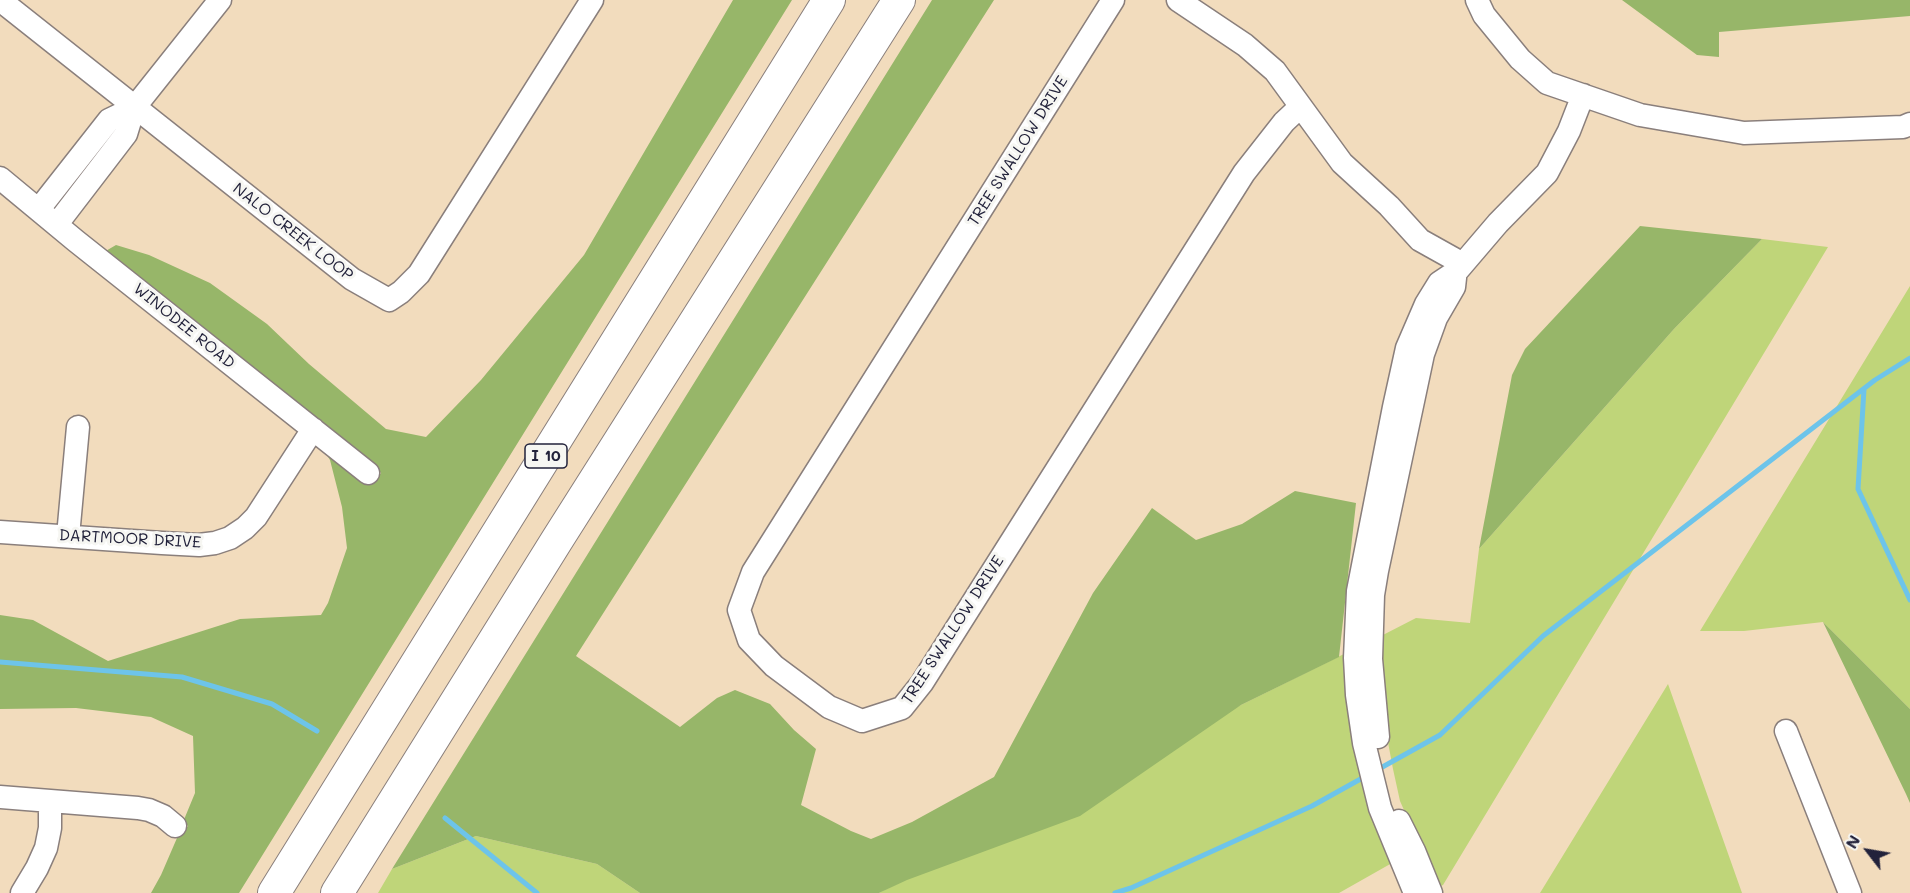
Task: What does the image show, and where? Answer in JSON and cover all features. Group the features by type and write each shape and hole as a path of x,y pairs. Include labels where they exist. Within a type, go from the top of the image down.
{"highway":[{"name":"I 10","path":"274,893 829,0"},
{"path":"337,893 557,540 899,0"}],"street":[{"name":"NALO CREEK LOOP","path":"0,0 352,279 389,300 401,292 419,274 592,0"},
{"path":"57,224 126,134 134,108 220,0"},
{"name":"TREE SWALLOW DRIVE","path":"1113,0 753,572 739,610 749,640 774,666 830,707 862,722 902,708 928,673 1244,173 1284,122 1300,107"},
{"path":"1178,0 1245,45 1275,71 1342,163 1389,206 1420,240 1460,267"},
{"path":"1477,0 1484,15 1520,59 1547,83 1640,115 1744,133 1910,124"},
{"path":"1415,893 1385,806 1371,740 1373,595 1385,491 1408,381 1423,354 1436,318 1454,287 1460,267 1498,223 1547,173 1569,131 1583,95"},
{"path":"39,209 109,120 134,108"},
{"name":"WINODEE ROAD","path":"0,178 368,473"},
{"path":"69,536 78,427"},
{"name":"DARTMOOR DRIVE","path":"0,532 199,545 230,538 256,517 312,429"},
{"path":"1786,731 1850,893"},
{"path":"0,797 138,808 163,816 175,826"},
{"path":"22,893 38,868 46,848 50,828 50,801"},
{"path":"1385,806 1425,875 1431,893"}],"green space":[{"path":"733,0 792,0 239,893 151,893 177,838 188,826 183,822 195,793 193,736 151,717 76,708 0,709 0,615 33,620 108,661 240,619 321,615 328,603 347,548 342,507 330,460 322,447 370,485 381,473 104,252 116,245 149,255 210,283 267,324 309,364 386,429 426,437 481,380 584,255"},
{"path":"932,0 994,0 576,656 680,727 717,698 735,690 770,704 794,730 816,749 801,805 871,839 912,822 994,777 1093,593 1152,508 1196,540 1242,524 1295,491 1356,503 1339,657 1241,705 1080,816 907,880 879,893 640,893 597,864 476,836 392,869"},
{"path":"1622,0 1910,0 1910,16 1719,32 1719,57 1697,55"},
{"path":"1640,226 1762,239 1674,329 1479,549 1512,375 1525,349"},
{"path":"1762,239 1828,247 1443,885 1438,887 1400,801 1387,737 1381,636 1416,618 1470,623 1479,549 1674,329"},
{"path":"1910,286 1910,709 1823,622 1744,631 1700,631"},
{"path":"1823,622 1910,709 1910,803 1906,794"},
{"path":"1346,653 1392,863 1339,893 879,893 1241,705"},
{"path":"1668,684 1742,893 1540,893"},
{"path":"476,836 597,864 640,893 378,893 392,869"}],"waterway":[{"path":"1377,770 1440,735 1543,636 1875,380 1910,358"},
{"path":"1864,389 1858,489 1910,600"},
{"path":"0,662 182,677 272,704 317,731"},
{"path":"1115,893 1131,888 1312,806 1366,776"},
{"path":"445,818 537,893"}]}
